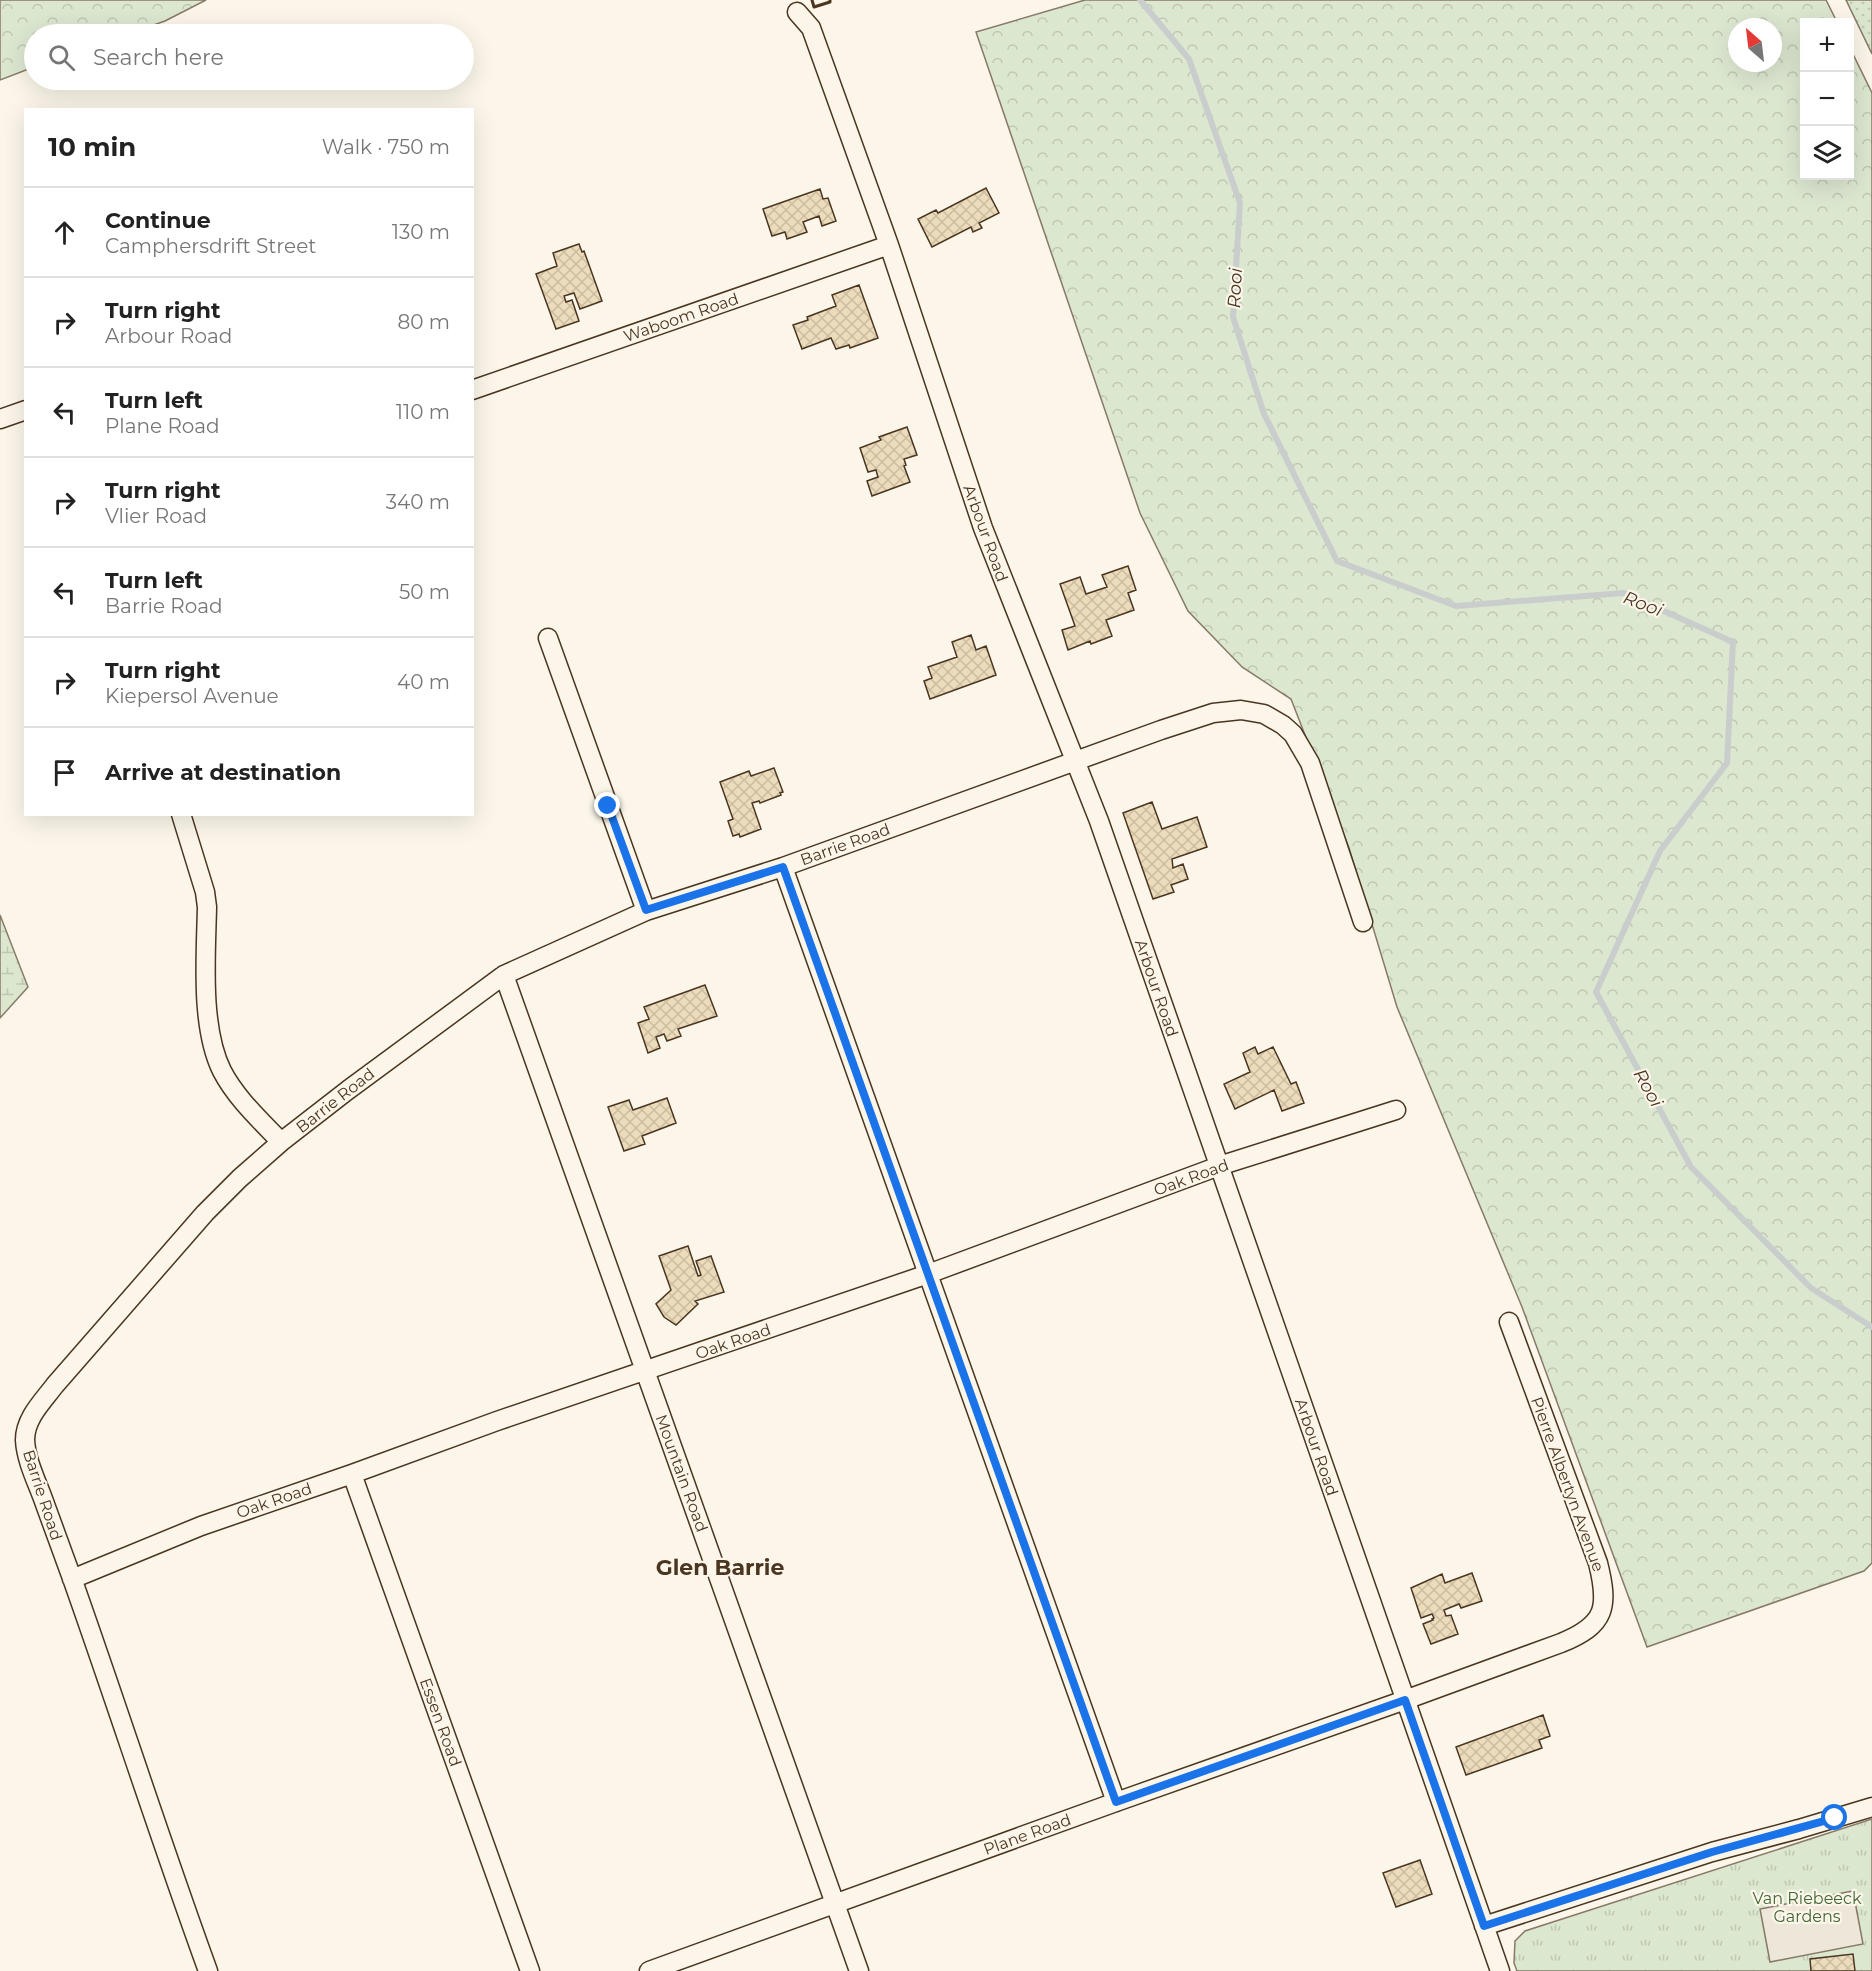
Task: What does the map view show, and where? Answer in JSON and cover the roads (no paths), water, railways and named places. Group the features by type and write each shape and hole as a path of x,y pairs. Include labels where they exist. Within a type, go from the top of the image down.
{"street":[{"name":"Arbour Road","path":"797,12 811,28 889,245 983,528 1102,832 1500,1971"},
{"name":"Waboom Road","path":"474,389 889,245"},
{"path":"0,418 24,411"},
{"path":"548,638 646,910"},
{"name":"Barrie Road","path":"208,1971 28,1455 25,1438 28,1424 36,1409 55,1385 205,1213 281,1142 402,1048 504,975 646,910 783,867 1213,713 1250,711 1264,714 1293,734 1310,763 1363,922"},
{"path":"182,816 205,892 207,1013 221,1068 252,1111 281,1142"},
{"path":"783,867 1116,1802"},
{"name":"Mountain Road","path":"504,975 859,1971"},
{"name":"Oak Road","path":"72,1579 201,1526 497,1421 928,1274 1219,1166 1396,1110"},
{"name":"Pierre Albertyn Avenue","path":"1405,1700 1575,1637 1598,1618 1603,1607 1605,1589 1598,1563 1509,1322"},
{"name":"Essen Road","path":"352,1474 530,1971"},
{"name":"Plane Road","path":"649,1971 1405,1700"},
{"path":"1484,1926 1712,1852 1872,1807"}],"waterway":[{"name":"Rooi","path":"1140,0 1189,59 1240,203 1233,317 1264,414 1337,561 1456,606 1624,593 1733,642 1727,763 1660,851 1596,992 1691,1167 1811,1288 1872,1327"}],"district":[{"name":"Glen Barrie","path":"720,1567"}],"park label":[{"name":"Van Riebeeck Gardens","path":"1807,1907"}]}
